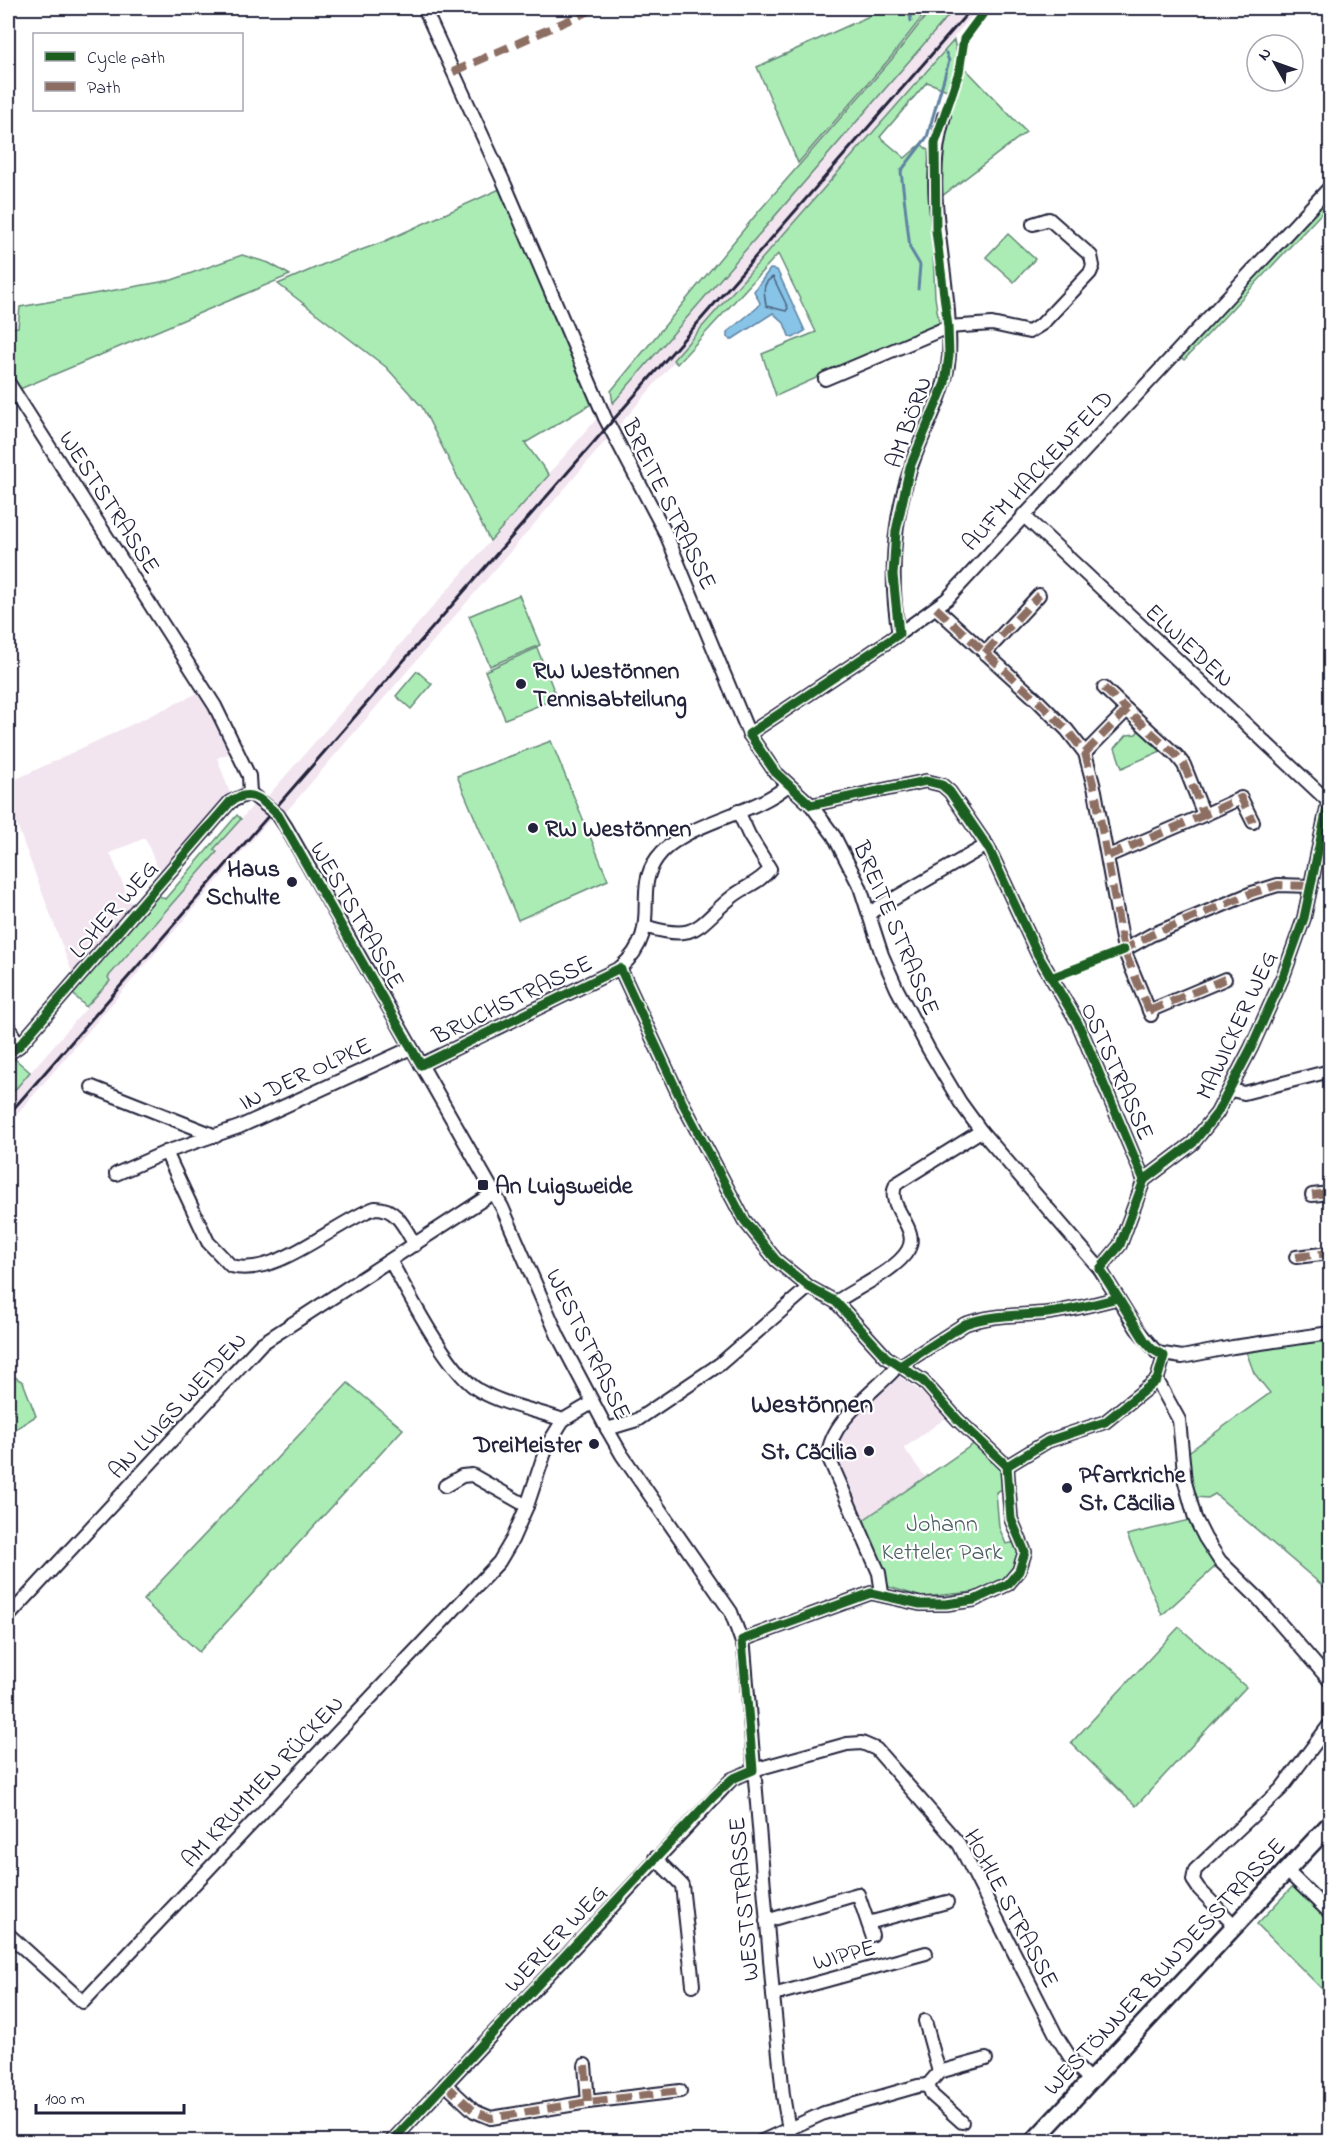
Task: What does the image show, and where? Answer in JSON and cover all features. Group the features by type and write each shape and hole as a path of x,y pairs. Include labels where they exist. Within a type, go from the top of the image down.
{"main road":[{"name":"WESTÖNNER BUNDESSTRASSE","path":"1033,2142 1330,1824"}],"street":[{"name":"BREITE STRASSE","path":"424,8 557,303 605,418 666,534 749,734 775,772 811,805 843,852 860,887 882,955 928,1050 981,1131 1100,1269 1152,1349 1164,1356"},
{"name":"AM BÖRN","path":"899,634 893,575 896,531 910,467 945,383 948,327 936,231 934,164 935,143 944,116"},
{"name":"AUF'M HACKENFELD","path":"749,734 936,608 1326,191"},
{"name":"AM BÖRN","path":"825,379 948,327 992,324 1029,332 1042,324 1093,267 1091,256 1049,219 1033,224"},
{"name":"WESTSTRASSE","path":"8,382 214,706 249,776 250,793 278,815 493,1193 558,1336 622,1455 731,1612 742,1640 772,1995 787,2129 791,2142"},
{"name":"ELWIEDEN","path":"1023,515 1330,799"},
{"path":"985,653 1039,594"},
{"path":"936,608 1038,701 1067,730 1085,753 1108,856 1114,909 1124,950 1150,1013 1225,979"},
{"path":"1104,688 1177,756 1204,815"},
{"path":"1085,753 1127,710"},
{"name":"OSTSTRASSE","path":"811,805 926,781 935,782 950,792 987,845 1038,955 1078,1023 1144,1180"},
{"name":"BRUCHSTRASSE","path":"421,1065 620,968 634,952 647,927 647,883 657,858 668,846 738,811 773,798 788,785"},
{"name":"LOHER WEG","path":"8,1054 19,1046 230,802 250,793"},
{"path":"1108,856 1241,798 1253,822"},
{"name":"MAWICKER WEG","path":"1144,1180 1193,1143 1231,1090 1284,974 1304,918 1330,799"},
{"path":"647,927 675,933 696,930 733,897 766,875 770,869 749,836 738,811"},
{"path":"869,913 987,845"},
{"path":"1124,950 1151,935 1252,893 1278,885 1311,886"},
{"path":"620,968 682,1102 744,1220 776,1260 809,1287 836,1302 896,1369 922,1381 958,1420 1007,1466 1011,1519 1025,1552 1019,1571 1011,1581 981,1597 946,1604 920,1604 882,1593 870,1593 742,1640"},
{"path":"8,1026 19,1046"},
{"name":"IN DER OLPKE","path":"116,1174 166,1152 216,1136 411,1048"},
{"path":"1231,1090 1244,1093 1330,1071"},
{"path":"92,1088 216,1136"},
{"path":"836,1302 894,1265 907,1252 911,1236 893,1196 896,1184 981,1131"},
{"path":"166,1152 208,1242 231,1266 252,1268 274,1261 375,1208 383,1208 396,1214 416,1245"},
{"path":"1100,1269 1120,1245 1144,1180"},
{"name":"AN LUIGS WEIDEN","path":"8,1617 261,1344 391,1262 493,1193"},
{"path":"1312,1195 1330,1193"},
{"path":"1296,1257 1330,1253"},
{"path":"391,1262 445,1351 477,1390 514,1405 563,1420 592,1403"},
{"path":"607,1429 637,1420 720,1364 809,1287"},
{"path":"882,1593 879,1573 828,1456 831,1439 839,1426 896,1369 965,1324 1004,1314 1048,1313 1118,1298"},
{"path":"1007,1466 1048,1441 1105,1422 1157,1380 1164,1356 1182,1357 1330,1333"},
{"path":"1157,1380 1179,1420 1185,1482 1195,1518 1205,1538 1220,1561 1258,1598 1330,1681"},
{"name":"AM KRUMMEN RÜCKEN","path":"8,1934 83,2002 499,1562 527,1506 547,1446 563,1420"},
{"path":"446,1486 462,1476 472,1474 527,1506"},
{"path":"1235,1926 1199,1889 1193,1880 1195,1870 1281,1789 1330,1724"},
{"name":"HOHLE STRASSE","path":"753,1770 847,1744 862,1743 876,1749 959,1844 1056,2035 1075,2065 1091,2081"},
{"name":"WERLER WEG","path":"392,2141 655,1858 732,1779 753,1770"},
{"path":"655,1858 682,1885 693,1985"},
{"path":"1287,1871 1330,1913"},
{"path":"766,1921 858,1894 872,1935"},
{"path":"868,1923 947,1902"},
{"name":"WIPPE","path":"772,1995 926,1953"},
{"path":"925,2021 939,2072"},
{"path":"760,2142 824,2114 928,2085 939,2072 986,2059"},
{"path":"585,2065 588,2102"},
{"path":"445,2084 474,2110 491,2118 588,2102 680,2091"},
{"path":"928,2085 932,2095 962,2122"}],"shaded area":[{"path":"955,8 979,8 285,813 273,816 8,1125 8,1098 110,981 108,977 216,852 214,850 256,802 267,797"},
{"path":"198,693 233,752 217,758 230,793 160,874 145,838 110,853 132,906 73,975 8,801 8,783"},
{"name":"St. Cäcilia","path":"895,1373 920,1391 947,1417 904,1448 925,1477 859,1523 831,1454 840,1431"}],"green space":[{"path":"887,8 929,8 891,57 798,163 757,67"},
{"path":"932,8 955,8 613,403 611,391 759,211 892,59"},
{"path":"954,40 958,62 947,90 927,82 880,137 905,158 921,144 928,150 935,297 939,323 776,396 762,354 816,332 778,254 677,364 673,360"},
{"path":"962,65 1026,132 942,196 938,151"},
{"path":"502,188 595,402 525,443 549,475 490,541 422,407 386,367 278,284 383,242"},
{"path":"1330,192 1330,204 1184,360 1176,353"},
{"path":"1008,234 1035,259 1014,282 986,257"},
{"path":"242,255 269,263 290,275 15,391 8,378 8,328 18,327 20,307 172,280"},
{"path":"519,595 540,645 490,666 469,616"},
{"name":"RW Westönnen Tennisabteilung","path":"537,648 557,698 505,719 485,671"},
{"path":"417,671 432,684 411,709 396,696"},
{"path":"1140,729 1163,750 1122,768 1115,748 1127,735 1136,734"},
{"name":"RW Westönnen","path":"551,741 608,880 518,920 457,776"},
{"path":"237,815 241,819 214,849 217,852 108,977 110,981 86,1007 73,994 158,895 165,899"},
{"path":"15,1059 30,1072 8,1098 8,1070"},
{"path":"1330,1338 1330,1592 1215,1494 1208,1498 1194,1497 1183,1456 1270,1393 1254,1373 1246,1351"},
{"path":"8,1373 23,1382 36,1416 8,1434 8,1418 14,1412 12,1401 8,1397"},
{"path":"348,1383 403,1429 199,1652 143,1600"},
{"name":"Johann Ketteler Park","path":"975,1443 1004,1468 1005,1488 996,1492 999,1527 1006,1544 1017,1542 1020,1562 1002,1582 985,1591 922,1597 889,1587 859,1523"},
{"path":"1189,1520 1216,1566 1162,1615 1127,1535"},
{"path":"1179,1627 1246,1687 1136,1806 1071,1743"},
{"path":"1295,1884 1330,1916 1330,1997 1257,1924"}],"water":[{"path":"770,269 777,270 805,331 793,338 789,336 784,323 773,313 731,340 727,337 727,332 758,307 760,303 754,291"}],"waterway":[{"path":"909,8 911,21"},
{"path":"918,289 920,265 910,248 901,171 927,137 949,61 946,53"}],"railway":[{"path":"8,1115 972,8"}],"marked path":[{"path":"453,72 596,8"},
{"path":"985,653 1039,595"},
{"path":"936,608 1038,701 1067,730 1085,753 1095,791 1124,950 1151,1015"},
{"path":"1104,688 1127,710"},
{"path":"1085,753 1127,710 1184,765 1204,815 1241,798 1253,822"},
{"path":"1108,856 1204,815"},
{"path":"1121,951 1151,935 1252,893 1278,885 1311,886"},
{"path":"1149,1011 1225,979"},
{"path":"1312,1195 1330,1193"},
{"path":"1296,1257 1330,1253"},
{"path":"585,2065 588,2102"},
{"path":"445,2084 474,2111 491,2118 588,2102 680,2091"}],"cycle path":[{"path":"987,8 964,39 959,72 935,143 936,231 948,327 949,356 945,383 910,467 896,531 893,575 899,634 749,734 775,772 811,805 926,781 942,785 950,792 989,849 1038,955 1078,1023 1144,1180"},
{"path":"1007,1466 1048,1441 1105,1422 1157,1380 1164,1356 1152,1349 1145,1341 1100,1269 1120,1245 1144,1180 1193,1143 1217,1113 1251,1048 1284,974 1304,918 1330,794"},
{"path":"8,1054 19,1046 230,802 244,796 256,797 278,815 421,1065 620,968 682,1102 744,1220 776,1260 809,1287 836,1302 886,1357 923,1381 958,1420 1007,1466 1011,1519 1025,1552 1019,1571 1008,1584 974,1600 946,1604 920,1604 871,1593 742,1640 753,1770 732,1779 713,1797 391,2142"},
{"path":"1051,978 1124,950"},
{"path":"900,1366 965,1324 996,1317 1066,1310 1118,1298"}],"place":[{"name":"RW Westönnen Tennisabteilung","path":"521,684"},
{"name":"RW Westönnen","path":"533,828"},
{"name":"Haus Schulte","path":"292,882"},
{"name":"An Luigsweide","path":"483,1185"},
{"name":"DreiMeister","path":"594,1444"},
{"name":"St. Cäcilia","path":"869,1451"},
{"name":"Pfarrkriche St. Cäcilia","path":"1067,1488"}],"district":[{"name":"Westönnen","path":"812,1403"}]}
